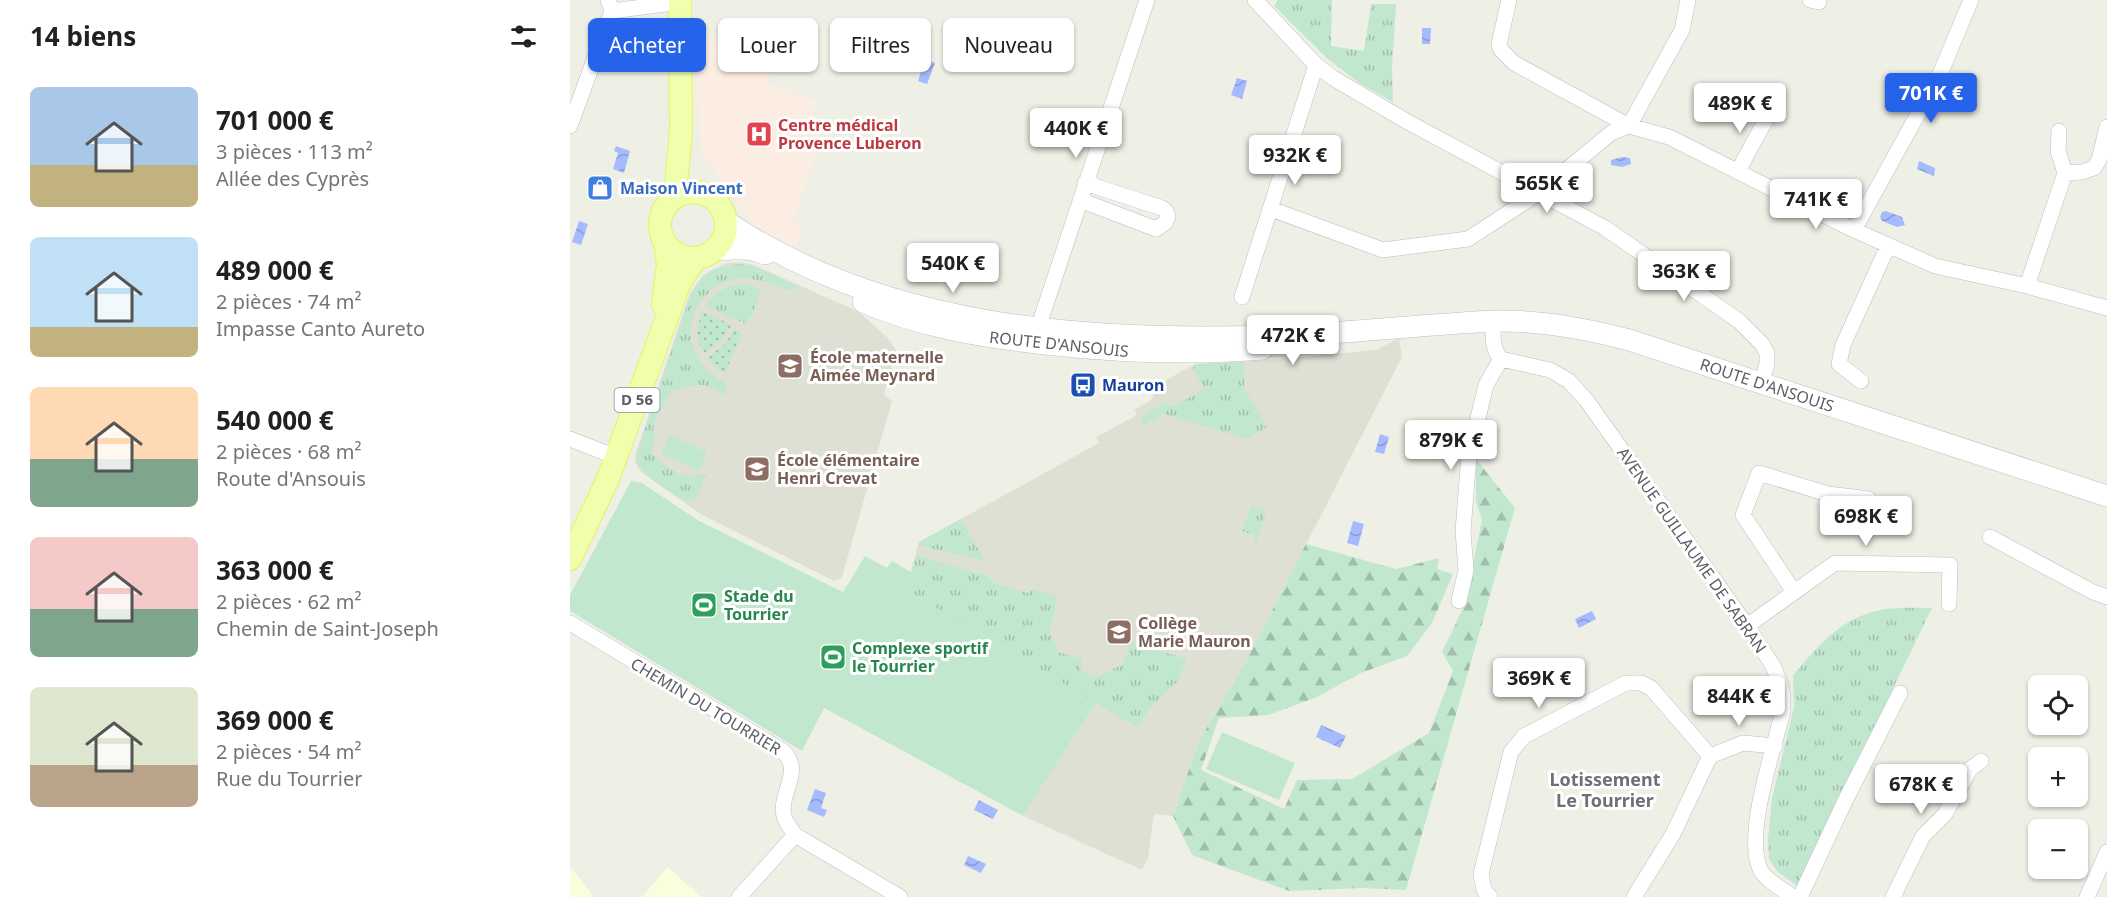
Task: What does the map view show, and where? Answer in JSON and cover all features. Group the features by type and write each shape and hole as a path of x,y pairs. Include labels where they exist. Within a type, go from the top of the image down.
{"main road":[{"path":"681,1 681,130 676,185 672,198 661,214 661,234 665,243 678,255 706,254 722,241 726,222 720,205 707,194 696,178 688,160 681,130"},
{"path":"672,198 689,191 707,194"},
{"name":"D 56","path":"658,342 667,281 668,265 665,243"},
{"name":"D 56","path":"570,559 591,518 616,457 680,282 706,254"}],"street":[{"path":"1038,328 1147,0"},
{"path":"1255,0 1316,65 1333,78 1406,121 1605,228 1738,321 1762,344 1767,353 1767,364 1761,383"},
{"path":"1509,0 1499,44 1507,58 1629,126 1669,137 1854,230 1935,266 2027,286 2107,308"},
{"path":"1271,209 1383,250 1467,239 1540,192 1611,133 1629,126 1683,30 1688,0"},
{"path":"1854,230 1940,74 1971,0"},
{"path":"570,126 610,5 681,1"},
{"path":"1242,297 1316,65"},
{"path":"1738,171 1770,112"},
{"path":"2065,173 2082,172 2094,168 2099,160 2107,127"},
{"path":"2027,286 2065,173 2058,151 2059,131"},
{"path":"1080,200 1156,229 1165,223 1168,217 1162,208 1085,183"},
{"name":"ROUTE D'ANSOUIS","path":"726,222 752,240 795,262 852,285 898,300 944,312 1139,344"},
{"path":"1861,381 1839,364 1844,345 1888,246"},
{"name":"ROUTE D'ANSOUIS","path":"706,254 739,247 753,249 834,289 890,313 940,328 1080,348 1494,321 1561,324 1629,340 2107,496"},
{"path":"1459,601 1466,570 1463,531 1468,455 1486,385 1501,359 1493,346 1494,321"},
{"name":"AVENUE GUILLAUME DE SABRAN","path":"1501,359 1550,370 1569,381 1587,400 1773,666 1784,697 1783,711 1761,799 1756,853 1761,873 1793,897"},
{"path":"570,440 616,457"},
{"path":"1794,592 1743,515 1759,472 1828,494 1869,499"},
{"path":"1990,537 2093,592 2107,597"},
{"path":"1747,626 1835,563 1950,565 1949,604"},
{"name":"CHEMIN DU TOURRIER","path":"570,624 783,751 791,759 792,768 784,818 795,835"},
{"path":"1490,897 1484,890 1481,874 1511,752 1524,736 1626,683 1641,682 1651,688 1710,756"},
{"path":"1800,897 1846,799 1900,693"},
{"path":"1634,897 1673,834 1710,756 1743,743 1775,746"},
{"path":"1893,897 1923,836 1945,814 1970,769 1981,761"},
{"path":"739,897 795,835 900,897"},
{"path":"2087,897 2107,852"}],"shaded area":[{"name":"Centre médical Provence Luberon","path":"707,37 718,41 718,72 771,72 767,83 816,101 812,114 819,116 814,132 822,135 793,221 802,224 795,248 753,225 701,152 696,72 706,72"},
{"path":"739,262 754,265 859,312 888,338 896,350 884,395 892,401 842,577 834,581 702,515 641,472 635,462 635,455 690,293 704,274 726,263"},
{"name":"Collège Marie Mauron","path":"1399,338 1402,357 1247,660 1198,743 1173,816 1154,814 1148,858 1142,870 1023,816 1096,703 906,590 919,542 1099,443 1096,437 1137,415 1134,410 1151,400 1159,384 1195,364 1271,360 1376,350"},
{"path":"668,867 701,897 642,897"},
{"path":"570,868 579,877 593,897 570,897"}],"green space":[{"path":"1278,0 1332,0 1331,46 1364,51 1371,4 1396,4 1392,67 1393,102 1359,83 1328,59 1274,6"},
{"path":"739,264 753,266 796,285 793,291 753,279 729,280 711,290 695,311 691,323 693,347 705,367 726,383 725,395 704,385 694,385 672,391 655,420 653,430 655,440 652,448 653,455 677,473 689,476 707,475 695,500 687,502 648,476 642,470 636,456 691,293 711,272"},
{"path":"747,283 761,290 752,315 746,323 732,319 705,305 723,289"},
{"path":"702,311 732,325 720,341 705,353 699,343 698,333"},
{"path":"734,329 742,333 725,373 718,370 707,358 726,343"},
{"path":"1244,362 1244,388 1267,427 1247,439 1164,414 1144,425 1140,418 1165,403 1173,407 1204,389 1193,368 1195,364"},
{"path":"669,435 707,452 699,471 661,454"},
{"path":"1476,459 1515,508 1406,890 1362,888 1289,891 1192,855 1173,816 1198,743 1247,660 1306,544 1396,569 1439,558 1437,569 1453,574 1432,623 1407,656 1361,673 1315,698 1268,715 1219,718 1201,770 1284,809 1297,780 1352,779 1429,733 1453,671 1442,652 1464,606 1482,520 1476,501"},
{"name":"Complexe sportif le Tourrier","path":"631,481 642,483 699,521 843,592 865,556 887,568 892,561 911,572 906,590 1096,703 1023,816 824,708 802,751 570,611 570,595"},
{"path":"1251,506 1264,509 1266,512 1257,542 1254,541 1255,535 1242,531"},
{"path":"961,519 985,561 918,545 919,542"},
{"path":"916,555 987,576 996,584 1028,593 1034,589 1058,597 1050,632 1058,652 1082,659 1080,669 1093,679 1123,664 1131,642 1187,659 1178,681 1151,706 1138,728 906,590"},
{"path":"1932,608 1797,886 1777,871 1769,859 1768,839 1772,798 1794,707 1793,676 1821,644 1854,619 1887,609"},
{"path":"1222,732 1295,763 1279,800 1206,769"}],"water":[{"path":"1422,28 1431,28 1430,44 1422,44"},
{"path":"931,61 935,63 927,84 918,81 921,72 931,72"},
{"path":"1237,78 1247,81 1242,99 1231,95"},
{"path":"616,146 630,151 624,173 613,169 618,153 614,151"},
{"path":"1622,157 1630,158 1631,164 1622,167 1611,165 1611,160"},
{"path":"1919,161 1935,168 1934,176 1917,169"},
{"path":"1886,211 1902,217 1905,225 1897,227 1882,221 1880,217 1882,212"},
{"path":"579,221 588,224 581,245 572,242"},
{"path":"1380,434 1389,437 1384,454 1375,452"},
{"path":"1353,521 1364,524 1358,546 1347,543"},
{"path":"1592,611 1596,619 1579,628 1575,619"},
{"path":"1321,725 1346,736 1340,748 1316,737"},
{"path":"815,789 826,793 821,808 827,810 824,817 807,810"},
{"path":"979,800 998,810 993,819 974,810"},
{"path":"968,856 986,864 981,873 964,865"}],"place":[{"name":"Centre médical Provence Luberon","path":"759,134"},
{"name":"Maison Vincent","path":"600,188"},
{"name":"École maternelle Aimée Meynard","path":"790,366"},
{"name":"Mauron","path":"1083,385"},
{"name":"École élémentaire Henri Crevat","path":"757,469"},
{"name":"Stade du Tourrier","path":"704,605"},
{"name":"Collège Marie Mauron","path":"1119,632"},
{"name":"Complexe sportif le Tourrier","path":"833,657"}],"district":[{"name":"Lotissement Le Tourrier","path":"1605,790"}]}
